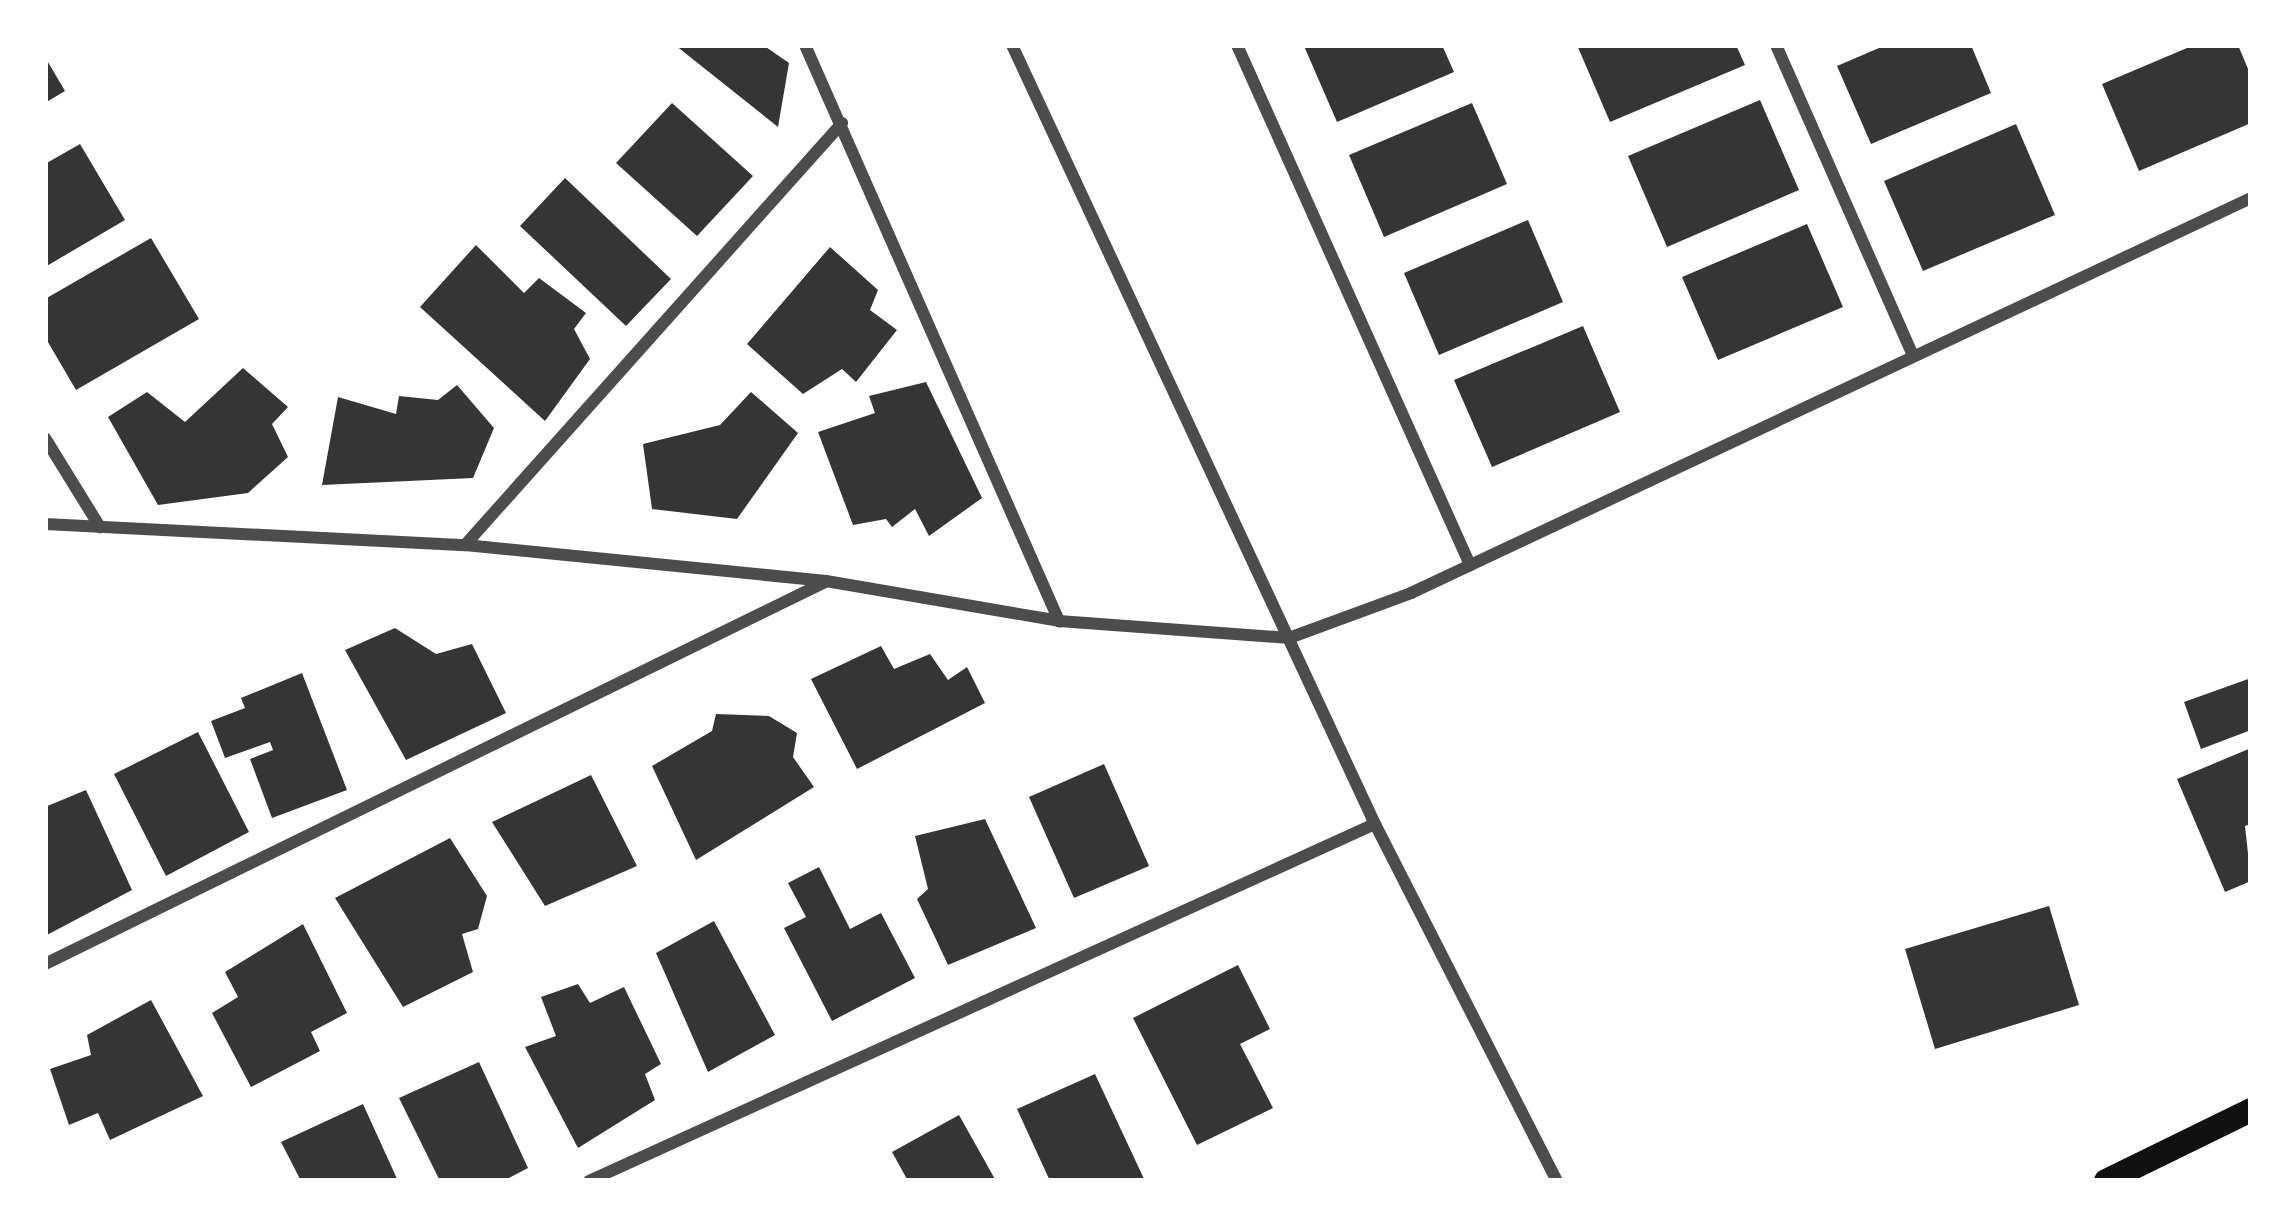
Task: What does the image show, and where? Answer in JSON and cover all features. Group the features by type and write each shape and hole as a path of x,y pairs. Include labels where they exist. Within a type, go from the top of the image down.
{"main road":[{"path":"2106,1181 2251,1110"}],"street":[{"path":"806,45 1059,621"},
{"path":"1012,45 1375,824 1557,1181"},
{"path":"1237,45 1470,566"},
{"path":"1776,45 1913,355"},
{"path":"465,544 842,122"},
{"path":"45,524 465,544 826,581 1059,621 1289,638 1470,566 2251,198"},
{"path":"45,438 100,527"},
{"path":"45,964 826,581"},
{"path":"590,1181 1375,824"}],"building":[{"path":"675,45 763,45 789,63 778,127"},
{"path":"1442,45 1454,72 1337,122 1304,46"},
{"path":"1577,45 1736,45 1745,65 1610,122"},
{"path":"1886,45 1971,45 1991,93 1871,144 1837,66"},
{"path":"2194,45 2238,45 2251,76 2251,123 2139,171 2102,84"},
{"path":"45,57 65,91 45,103"},
{"path":"1760,100 1799,190 1667,247 1628,156"},
{"path":"672,103 753,176 697,236 616,163"},
{"path":"1472,103 1507,184 1384,237 1349,155"},
{"path":"2016,124 2055,215 1923,271 1884,181"},
{"path":"80,144 125,220 45,267 45,164"},
{"path":"565,178 671,279 626,326 520,226"},
{"path":"1528,220 1563,302 1439,355 1404,273"},
{"path":"1807,224 1843,307 1718,360 1682,277"},
{"path":"151,238 199,319 76,390 45,337 45,299"},
{"path":"476,245 524,293 539,278 586,313 574,329 590,359 545,421 420,307"},
{"path":"830,247 878,290 870,310 897,330 856,382 842,369 803,394 747,344"},
{"path":"1583,326 1620,412 1492,467 1454,380"},
{"path":"243,368 288,407 272,424 288,457 248,493 158,505 108,417 147,392 185,422"},
{"path":"926,382 982,498 929,536 915,509 892,527 886,519 853,525 818,432 875,413 869,396"},
{"path":"457,385 494,428 473,478 322,485 338,397 396,414 399,396 438,400"},
{"path":"751,392 798,433 737,519 652,509 643,444 720,425"},
{"path":"395,628 436,654 472,644 506,713 406,760 345,650"},
{"path":"881,646 894,669 930,654 948,680 967,667 985,703 857,769 811,679"},
{"path":"302,673 347,790 272,818 250,759 273,750 270,742 225,758 211,721 245,708 241,698"},
{"path":"2251,678 2251,730 2201,749 2184,702"},
{"path":"716,714 769,716 797,733 793,757 814,787 696,860 652,766 712,731"},
{"path":"198,732 249,832 166,876 114,774"},
{"path":"2251,748 2251,824 2245,826 2251,881 2225,892 2177,779"},
{"path":"1104,764 1149,866 1074,898 1029,797"},
{"path":"591,775 637,866 545,906 492,822"},
{"path":"86,790 132,890 45,936 45,807"},
{"path":"985,819 1036,928 948,965 917,899 928,889 915,836"},
{"path":"450,838 487,896 478,929 462,934 473,972 403,1007 335,898"},
{"path":"819,867 850,929 881,913 915,978 832,1021 784,928 806,917 788,883"},
{"path":"2049,906 2079,1005 1935,1049 1905,949"},
{"path":"714,921 775,1035 708,1072 656,953"},
{"path":"303,924 347,1013 311,1032 320,1051 251,1087 212,1013 238,997 225,972"},
{"path":"1238,965 1270,1029 1240,1044 1273,1108 1197,1145 1133,1018"},
{"path":"578,984 590,1003 624,987 661,1064 645,1074 655,1100 578,1148 525,1047 556,1036 541,997"},
{"path":"151,1000 203,1096 110,1140 98,1113 69,1125 50,1069 91,1055 87,1035"},
{"path":"479,1062 528,1168 503,1181 440,1181 399,1098"},
{"path":"1095,1074 1145,1181 1050,1181 1017,1109"},
{"path":"363,1104 398,1181 301,1181 281,1142"},
{"path":"959,1115 996,1181 908,1181 892,1152"}]}
